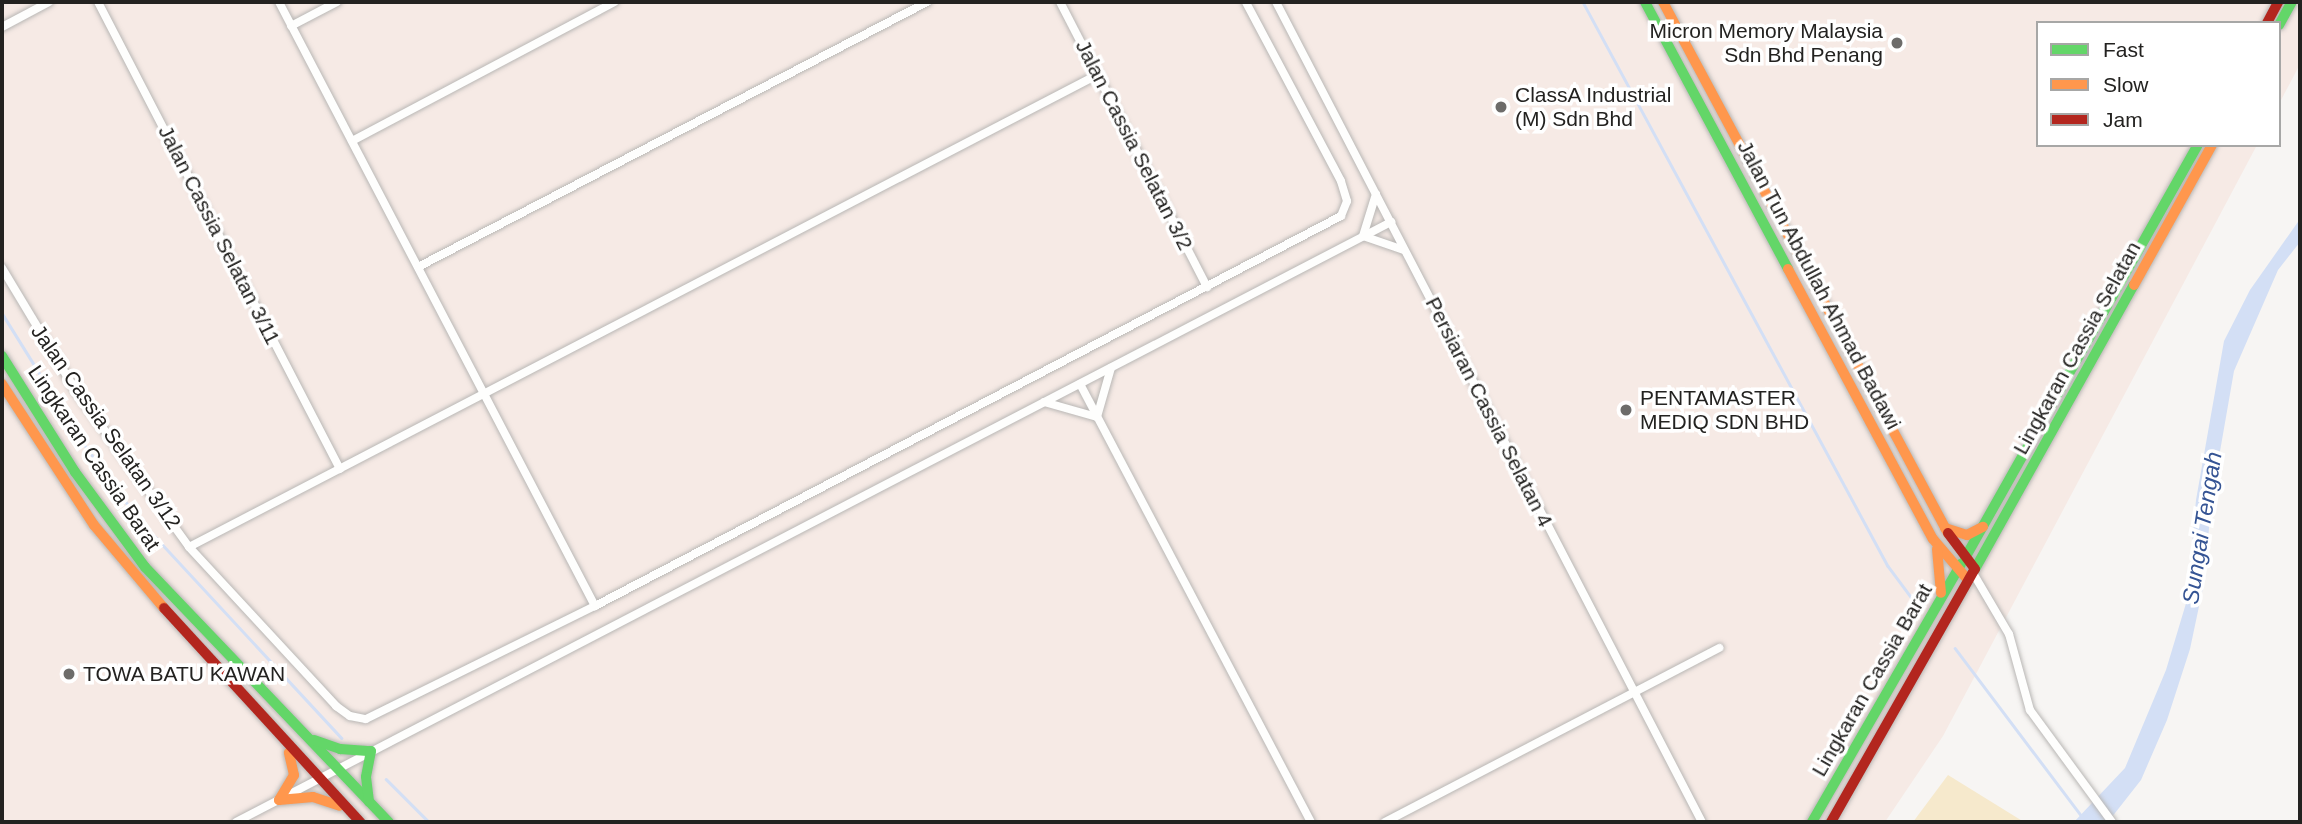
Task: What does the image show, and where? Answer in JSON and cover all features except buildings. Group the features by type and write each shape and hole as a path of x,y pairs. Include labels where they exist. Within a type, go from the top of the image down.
{"main road":[{"name":"Jalan Tun Abdullah Ahmad Badawi","path":"1645,2 1935,543 1957,570 1972,574"},
{"name":"Jalan Tun Abdullah Ahmad Badawi","path":"1663,2 1972,574"},
{"path":"2268,21 2278,2"},
{"path":"2281,21 2292,2"},
{"name":"Lingkaran Cassia Selatan","path":"1965,558 2197,147"},
{"name":"Lingkaran Cassia Selatan","path":"1972,574 2211,147"},
{"path":"1783,259 1792,263 1798,255"},
{"name":"Lingkaran Cassia Barat","path":"2,356 75,472 145,567 389,822"},
{"name":"Lingkaran Cassia Barat","path":"2,384 94,525 287,747 360,822"},
{"path":"1945,528 1967,535 1983,527"},
{"path":"1935,543 1942,565 1940,600"},
{"name":"Lingkaran Cassia Barat","path":"1812,822 1965,558"},
{"name":"Lingkaran Cassia Barat","path":"1831,822 1972,574"},
{"path":"310,738 340,749 371,751 366,777 369,802"},
{"path":"279,800 294,775 287,747"},
{"path":"279,800 313,797 345,808"}],"street":[{"path":"2,27 49,2"},
{"name":"Jalan Cassia Selatan 3/11","path":"98,2 340,469"},
{"path":"279,2 595,606"},
{"path":"291,26 337,2"},
{"path":"352,141 615,2"},
{"path":"418,267 927,2"},
{"name":"Jalan Cassia Selatan 3/2","path":"1060,2 1208,287"},
{"name":"Jalan Cassia Selatan 3/12","path":"2,268 74,388 189,547 336,706 350,716 366,719 595,606 1328,226 1341,216 1347,201 1341,181 1246,2"},
{"name":"Persiaran Cassia Selatan 4","path":"1276,2 1702,822"},
{"path":"189,547 1097,75"},
{"path":"1363,236 1376,194"},
{"path":"236,822 1391,222"},
{"path":"1363,236 1405,251"},
{"path":"1097,417 1111,368"},
{"path":"1080,384 1311,822"},
{"path":"1044,402 1097,417"},
{"path":"1972,574 2009,634 2029,710 2092,800 2112,822"},
{"path":"1385,822 1719,648"}],"shaded area":[{"path":"2,2 2300,2 2300,64 2281,100 2281,21 2036,21 2036,147 2256,147 1943,736 1885,822 2,822"},
{"path":"1948,775 2024,822 1913,822"}],"water":[{"name":"Sungai Tengah","path":"2300,219 2300,242 2278,270 2234,371 2211,503 2205,578 2190,649 2167,720 2141,780 2108,822 2074,822 2125,768 2166,670 2187,600 2196,500 2224,341 2250,290"}],"waterway":[{"path":"1583,2 1888,566 1914,601"},
{"path":"2,313 81,440 137,517 342,738"},
{"path":"1955,648 2086,822"},
{"path":"386,779 429,822"}],"traffic: fast":[{"path":"1645,2 1788,269"},
{"path":"2281,21 2292,2"},
{"path":"1965,558 2197,147"},
{"path":"1975,569 2134,285"},
{"path":"2,356 75,472 145,567 389,822"},
{"path":"1812,822 1961,564"},
{"path":"314,740 340,749 371,751 366,777 369,802"}],"traffic: slow":[{"path":"1663,2 1948,533"},
{"path":"2134,285 2211,147"},
{"path":"1788,269 1933,539 1968,580"},
{"path":"2,384 94,525 164,608"},
{"path":"1945,528 1967,535 1983,527"},
{"path":"1937,549 1941,593"},
{"path":"279,800 294,775 289,753"},
{"path":"279,800 313,797 340,806"}],"traffic: jam":[{"path":"2268,21 2278,2"},
{"path":"1831,822 1975,569 1948,533"},
{"path":"164,608 360,822"}],"place":[{"name":"Micron Memory Malaysia Sdn Bhd Penang","path":"1897,43"},
{"name":"ClassA Industrial (M) Sdn Bhd","path":"1501,107"},
{"name":"PENTAMASTER MEDIQ SDN BHD","path":"1626,410"},
{"name":"TOWA BATU KAWAN","path":"69,674"}]}
